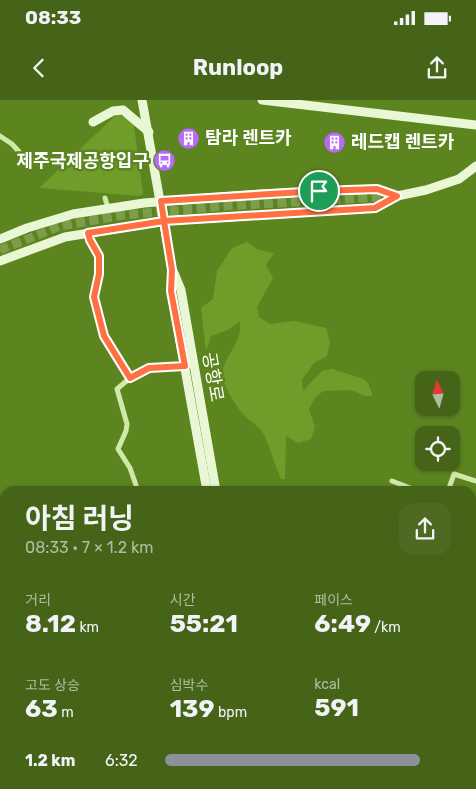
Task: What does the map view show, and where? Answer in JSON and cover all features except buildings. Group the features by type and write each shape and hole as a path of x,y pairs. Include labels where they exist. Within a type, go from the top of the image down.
{"street":[{"name":"공항로","path":"142,100 172,270 171,291 206,486"},
{"path":"262,100 476,125"},
{"path":"93,122 113,111 123,110 149,132"},
{"path":"0,136 12,144 21,154"},
{"path":"0,261 65,237 164,221 375,208 397,196 426,190 459,179 476,167"},
{"path":"0,239 50,220 73,214 161,201 377,189 397,196"},
{"path":"105,198 108,208"},
{"path":"88,233 99,256 99,274 94,297 104,336 130,378"},
{"name":"공항로","path":"172,270 181,290 215,486"},
{"path":"136,486 130,468 118,449 127,424 117,389 130,378 149,368 185,366"},
{"path":"450,486 454,474 476,481"},
{"path":"392,482 404,486"}],"green space":[{"path":"119,115 130,120 134,126 143,194 139,196 40,188 115,116"},
{"path":"247,242 259,250 274,253 266,265 273,278 257,307 259,317 270,324 295,321 326,328 330,342 327,356 314,363 302,380 303,391 322,371 332,369 363,379 368,383 373,396 365,396 351,390 323,391 315,398 309,409 315,427 311,439 298,443 286,436 285,479 281,479 263,433 240,411 224,382 224,365 238,338 240,321 228,330 211,336 206,351 201,308 213,299 217,271 232,248"}],"tunnel":[{"path":"0,250 60,226 124,215 226,206 396,196"}],"place":[{"name":"탐라 렌트카","path":"189,138"},
{"name":"레드캡 렌트카","path":"335,142"},
{"name":"제주국제공항입구","path":"165,161"}],"route":[{"path":"319,191 161,201 164,221 88,233 99,256 99,274 94,297 104,336 108,346 130,378 149,368 185,366 171,291 172,270 164,221 375,208 397,196 377,189 319,191"}]}
